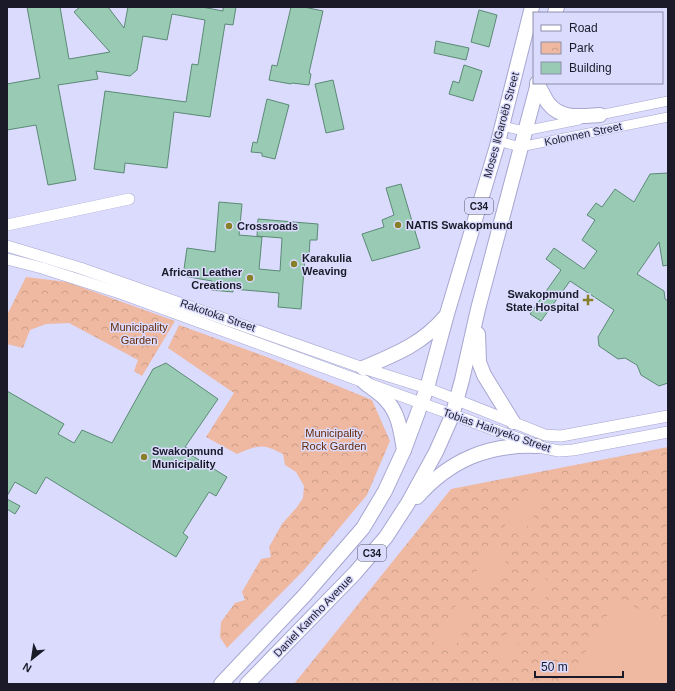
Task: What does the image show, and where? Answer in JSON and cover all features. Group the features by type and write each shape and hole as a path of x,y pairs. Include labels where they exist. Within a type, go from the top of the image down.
{"main road":[{"name":"Moses ǁGaroëb Street","path":"422,404 498,142 532,7"},
{"path":"538,84 548,103 563,114 572,117 600,115"},
{"name":"C34","path":"456,400 524,131 538,84"},
{"path":"478,309 479,362 484,375 513,422"},
{"path":"363,368 400,352 422,340 447,314"},
{"path":"364,382 387,401 395,413 401,431 404,450"},
{"name":"Daniel Kamho Avenue","path":"247,684 355,573 386,537 400,516 436,452 452,416 456,400"},
{"name":"Daniel Kamho Avenue","path":"221,684 304,596 363,528 385,491 404,450 422,404"},
{"path":"400,516 435,478 447,469 462,461 478,454 504,447 518,445 537,446"}],"street":[{"name":"Kolonnen Street","path":"502,126 524,131 668,101"},
{"name":"Kolonnen Street","path":"498,142 520,147 668,117"},
{"path":"7,224 129,198"},
{"name":"Rakotoka Street","path":"7,246 80,268 363,368 427,388"},
{"name":"Rakotoka Street","path":"7,259 42,268 124,294 422,404"},
{"name":"Tobias Hainyeko Street","path":"427,388 545,435 561,436 668,416"},
{"name":"Tobias Hainyeko Street","path":"422,404 537,446 558,451 573,450 668,432"}],"green space":[{"name":"Municipality Garden","path":"26,277 67,282 175,321 142,376 134,371 138,360 69,323 46,324 30,330 23,348 7,344 7,315"},
{"name":"Municipality Rock Garden","path":"179,325 267,357 372,400 390,441 367,495 304,570 227,648 220,637 221,622 235,603 245,600 242,592 261,559 271,557 269,547 282,524 303,498 304,486 296,472 285,465 283,454 270,448 260,446 237,454 206,437 234,393 168,348"},
{"path":"668,447 668,684 294,684 451,489"},
{"path":"526,490 543,501 521,537 504,527"},
{"path":"492,546 509,556 487,593 470,582"},
{"path":"542,577 554,584 539,608 527,601"},
{"path":"618,597 668,627 668,684 567,684"},
{"path":"456,605 474,615 451,653 434,643"},
{"path":"508,632 520,640 505,665 493,658"}],"building":[{"path":"27,7 60,7 69,59 110,52 74,12 80,7 108,7 124,28 128,7 202,7 223,11 223,7 236,7 233,25 225,24 210,117 174,112 167,168 125,163 124,173 94,169 105,91 186,102 192,64 198,65 205,20 172,14 167,40 143,36 137,70 130,76 96,71 98,79 58,85 76,180 48,185 36,125 7,130 7,84 40,78"},
{"path":"291,7 304,7 323,11 309,73 311,74 309,85 291,84 269,80 272,65 277,66"},
{"path":"479,10 497,15 489,47 471,42"},
{"path":"436,41 469,48 466,60 434,53"},
{"path":"464,65 482,71 473,101 449,94 453,81 459,83"},
{"path":"333,80 344,129 326,133 315,84"},
{"path":"267,99 289,105 275,159 262,156 262,153 251,152 253,142 257,143"},
{"path":"668,173 668,265 663,266 659,242 637,274 664,291 665,299 668,301 668,383 659,386 641,375 637,365 625,358 618,359 599,346 598,337 614,310 570,281 541,321 530,314 561,270 546,259 554,248 584,269 597,251 582,240 595,220 587,215 596,203 602,207 615,189 634,202 650,174"},
{"name":"NATIS Swakopmund","path":"401,184 420,248 372,261 362,234 384,227 382,220 394,215 386,188"},
{"path":"219,202 242,204 239,235 262,237 259,269 280,271 282,238 257,236 258,219 318,224 317,240 310,240 309,256 305,256 301,309 278,307 279,293 233,289 233,292 211,290 212,281 183,276 187,248 215,252"},
{"path":"166,363 218,399 185,447 191,450 191,455 227,477 216,496 209,492 183,533 188,537 176,557 46,477 36,494 15,482 7,496 7,391 64,424 58,434 74,443 82,430 112,443 153,369"},
{"path":"7,499 20,506 15,514 7,509"}],"place":[{"name":"NATIS Swakopmund","path":"398,225"},
{"name":"Crossroads","path":"229,226"},
{"name":"Karakulia Weaving","path":"294,264"},
{"name":"African Leather Creations","path":"250,278"},
{"name":"Swakopmund State Hospital","path":"588,300"},
{"name":"Swakopmund Municipality","path":"144,457"}]}
